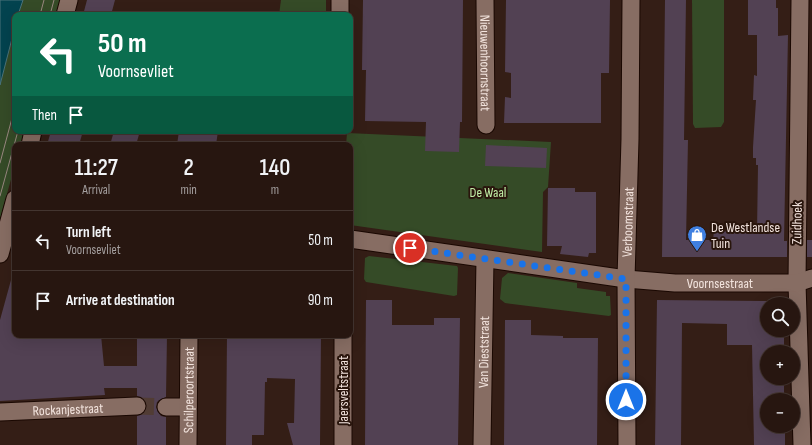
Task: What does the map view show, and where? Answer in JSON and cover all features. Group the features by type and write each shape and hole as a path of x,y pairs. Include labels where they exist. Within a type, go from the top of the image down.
{"street":[{"path":"66,12 69,0"},
{"path":"340,0 340,12"},
{"name":"Nieuwenhoornstraat","path":"485,0 486,125"},
{"name":"Verboomstraat","path":"627,445 626,279 630,139 631,0"},
{"name":"Zuidhoek","path":"800,0 804,280 802,445"},
{"path":"0,254 12,210"},
{"name":"Voornsestraat","path":"353,239 626,279 675,283 804,280"},
{"name":"Van Dieststraat","path":"482,445 485,259"},
{"name":"Schilperoortstraat","path":"188,445 189,338"},
{"name":"Jaersveltstraat","path":"343,338 343,445"},
{"name":"Rockanjestraat","path":"0,412 137,406"},
{"path":"166,407 188,407"}],"green space":[{"path":"0,0 62,0 59,12 12,12 12,134 24,134 22,142 12,142 12,176 0,219"},
{"path":"281,0 326,0 326,12 279,12"},
{"path":"692,0 724,0 724,122 721,127 695,128 693,124"},
{"name":"De Waal","path":"353,133 551,142 548,187 543,192 542,252 353,225 353,142 346,142 347,134"},
{"path":"369,256 457,266 457,295 454,296 366,282 364,279 365,258"},
{"path":"508,273 577,283 577,288 606,292 606,296 610,296 611,315 609,316 505,303 500,299 502,278"}],"water":[{"path":"0,0 23,0 19,12 12,12 12,39 0,85"}],"building":[{"path":"87,0 115,0 112,12 84,12"},
{"path":"363,0 463,0 462,122 460,122 459,152 425,151 426,122 365,121 366,70 362,70"},
{"path":"506,0 610,0 609,73 601,73 601,123 504,123 505,97 511,98 511,73 505,72"},
{"path":"665,0 686,0 684,140 688,140 686,240 713,240 714,231 757,232 758,165 756,165 756,158 753,158 756,100 753,100 754,75 757,76 757,35 748,35 748,0 776,0 776,8 778,8 778,36 788,35 784,241 787,241 787,257 662,257"},
{"path":"50,134 82,134 80,142 48,142"},
{"path":"113,134 139,134 137,142 111,142"},
{"path":"179,134 218,134 216,142 177,142"},
{"path":"486,145 547,148 546,168 485,166"},
{"path":"548,188 575,188 575,192 596,192 596,253 589,253 588,257 560,254 562,246 547,246"},
{"path":"807,240 812,240 812,257 807,257"},
{"path":"11,280 12,338 101,338 104,366 137,366 137,338 167,338 166,397 157,402 156,407 161,416 166,417 166,445 137,445 137,416 146,411 147,406 145,400 137,396 137,388 104,388 105,395 0,401 0,320"},
{"path":"366,300 392,300 392,325 434,325 434,318 460,318 458,445 365,445"},
{"path":"657,300 760,301 760,337 784,337 784,345 760,345 760,385 784,385 784,393 760,393 760,433 785,433 785,445 754,445 752,345 727,345 727,324 682,323 681,445 655,445"},
{"path":"505,320 531,320 531,335 563,336 563,338 598,338 597,445 504,445"},
{"path":"227,338 321,338 320,445 293,445 287,423 294,423 295,379 267,378 267,382 265,382 264,435 252,435 252,445 226,445"}],"tunnel":[{"path":"137,406 166,407"}],"tram line":[{"path":"41,12 44,0"},
{"path":"51,12 54,0"},
{"path":"0,163 12,118"},
{"path":"15,142 17,134"},
{"path":"0,196 12,153"}],"place":[{"name":"De Westlandse Tuin","path":"697,252"}],"route":[{"path":"410,248 626,279 626,400"}]}
